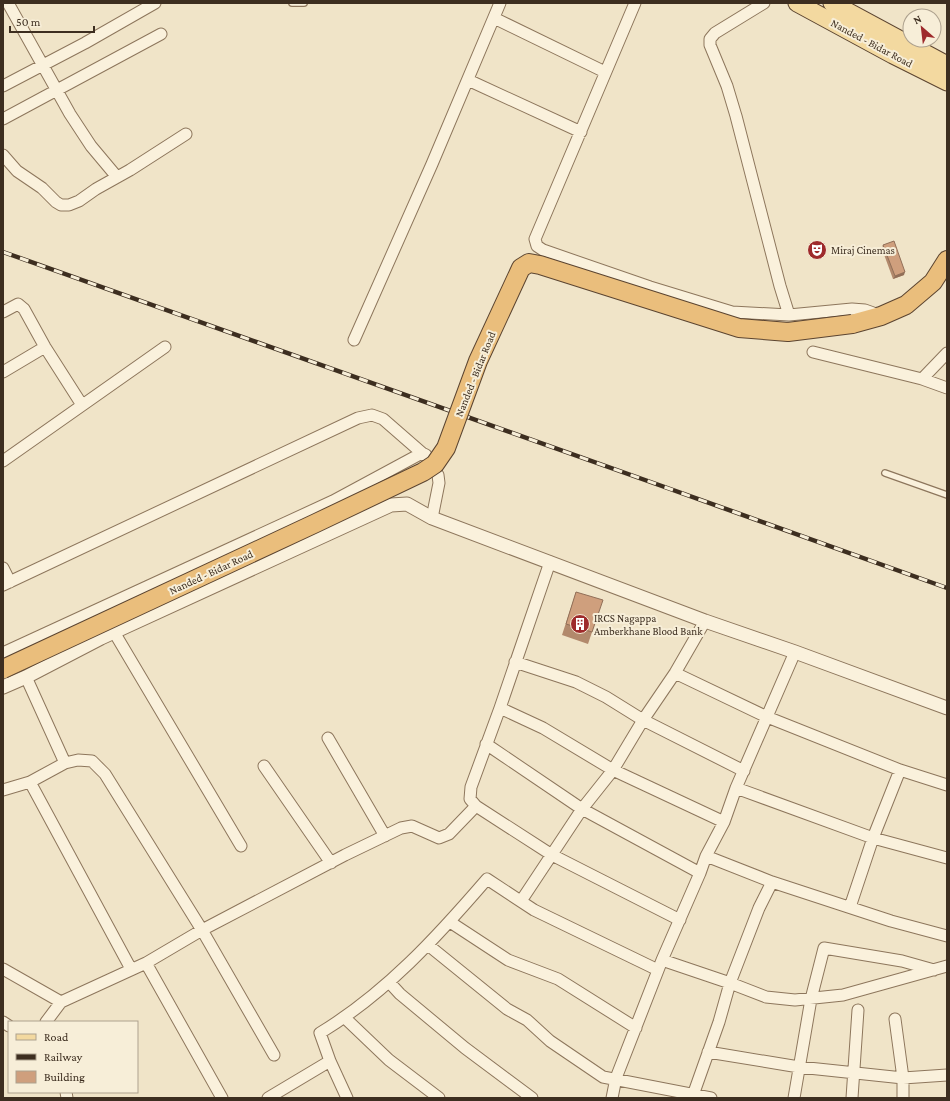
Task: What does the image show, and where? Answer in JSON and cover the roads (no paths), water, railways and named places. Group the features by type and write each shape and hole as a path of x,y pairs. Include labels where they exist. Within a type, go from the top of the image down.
{"highway":[{"name":"Nanded - Bidar Road","path":"3,669 309,527 423,472 435,464 446,448 478,361 521,268 529,263 540,264 739,328 788,332 852,324 881,316 906,305 933,282 947,260"}],"main road":[{"name":"Nanded - Bidar Road","path":"797,3 893,55 947,82"},
{"name":"Nanded - Bidar Road","path":"832,3 947,65"}],"street":[{"path":"3,86 156,3"},
{"path":"354,340 432,164 500,3"},
{"path":"635,3 535,239 537,246 543,250 643,284 732,312 789,315 852,309 865,310 881,316"},
{"path":"764,3 715,33 710,39 710,45 736,116 780,286 789,315"},
{"path":"13,5 56,90 91,146 117,178"},
{"path":"494,18 605,72"},
{"path":"3,119 162,34"},
{"path":"468,80 581,132"},
{"path":"3,155 17,171 42,188 52,199 62,205 69,205 79,201 96,189 117,178 186,134"},
{"path":"3,312 14,305 20,305 24,309 82,405"},
{"path":"3,372 46,347"},
{"path":"3,461 165,347"},
{"path":"813,352 922,379 947,388"},
{"path":"922,379 947,353"},
{"path":"3,568 6,584 358,418 372,415 383,419 426,455 438,475 439,484 432,518"},
{"path":"3,653 333,501 422,453"},
{"path":"3,687 114,632 391,505 407,504 432,518 705,621 795,652 947,708"},
{"path":"550,562 471,787 470,799 476,806 552,855 680,920"},
{"path":"521,901 582,809 613,770 643,720 675,673 705,621"},
{"path":"114,632 241,846"},
{"path":"612,1098 616,1078 660,965 706,856 724,822 736,788 795,652"},
{"path":"515,662 576,682 606,697 643,720 744,771"},
{"path":"675,673 767,717 900,770 947,785"},
{"path":"26,676 65,763"},
{"path":"500,708 544,728 613,770 724,822"},
{"path":"328,738 385,836"},
{"path":"486,744 582,809 700,873"},
{"path":"3,790 30,782 65,763 78,760 92,761 105,774 202,930 274,1055"},
{"path":"264,766 331,862"},
{"path":"850,907 873,838 900,770"},
{"path":"30,782 131,969"},
{"path":"736,788 873,838 947,858"},
{"path":"47,1021 61,1002 146,963 202,930 331,862 401,828 412,826 439,838 449,834 476,806"},
{"path":"706,856 772,882 891,921 947,936"},
{"path":"347,1098 320,1033 345,1018 389,982 428,945 488,880 534,910 660,965 730,983 766,997 795,1000 843,995 947,966"},
{"path":"692,1096 719,1022 730,983 759,908 772,882"},
{"path":"450,922 508,960 558,979 636,1028"},
{"path":"428,945 507,1009 527,1020 550,1041 603,1077 616,1078 692,1096 711,1098"},
{"path":"794,1098 811,999 824,948 902,960 935,970"},
{"path":"146,963 222,1098"},
{"path":"3,969 61,1002"},
{"path":"389,982 400,994 465,1048 532,1098"},
{"path":"852,1098 858,1010"},
{"path":"345,1018 388,1060 439,1098"},
{"path":"895,1018 904,1078 904,1098"},
{"path":"708,1052 799,1067 904,1078 947,1075"},
{"path":"268,1098 330,1060"}],"lane":[{"path":"292,3 304,3"},
{"path":"885,473 947,495"}],"railway":[{"path":"3,252 947,588"}],"place":[{"name":"Miraj Cinemas","path":"817,250"},
{"name":"IRCS Nagappa Amberkhane Blood Bank","path":"580,624"}]}
